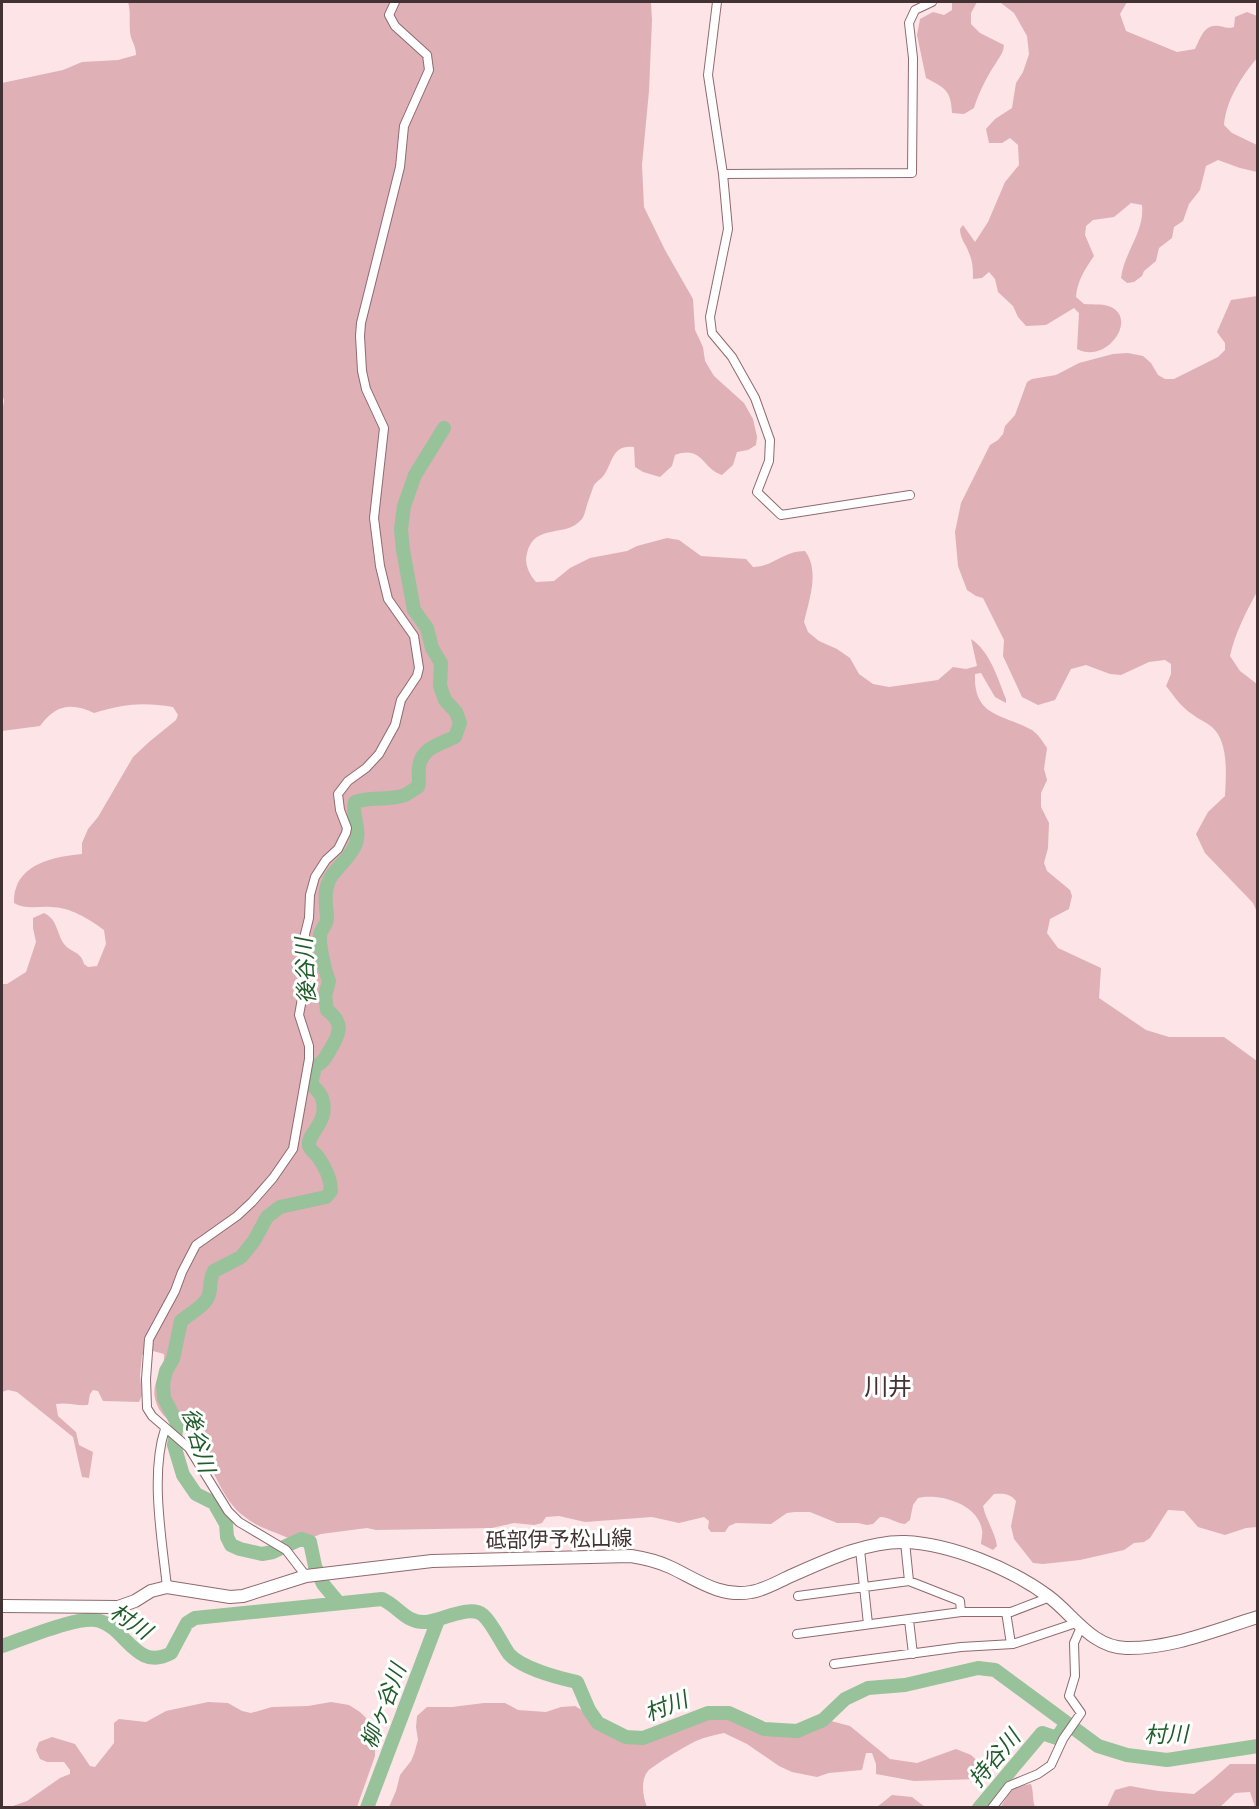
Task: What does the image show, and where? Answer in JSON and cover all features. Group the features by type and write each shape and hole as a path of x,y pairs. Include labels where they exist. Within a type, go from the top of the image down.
{"main road":[{"name":"砥部伊予松山線","path":"2,1606 118,1607 135,1601 151,1591 167,1587 200,1590 218,1596 243,1596 306,1576 432,1560 644,1558 670,1567 711,1588 725,1592 750,1593 833,1558 860,1550 905,1542 933,1546 999,1567 1050,1597 1079,1625 1101,1641 1124,1648 1155,1646 1189,1639 1257,1617"}],"street":[{"path":"306,1576 286,1550 239,1522 228,1511 189,1448 152,1416 147,1408 148,1339 175,1291 196,1245 237,1216 252,1202 273,1178 293,1149 309,1059 309,1046 299,1015 306,977 305,934 312,885 320,868 338,849 346,833 347,828 338,802 338,794 348,781 366,768 379,754 395,725 401,700 417,676 419,668 414,636 388,599 380,567 374,518 384,428 366,389 360,350 361,323 400,167 404,126 429,70 428,55 391,20 389,15 394,2"},
{"path":"717,2 708,75 723,174 728,229 710,317 712,333 732,357 755,398 770,440 769,461 757,492 781,515 910,495"},
{"path":"723,174 912,173 913,58 909,23 915,10 932,2"},
{"path":"165,1429 158,1488 167,1587"},
{"path":"905,1542 909,1581"},
{"path":"860,1550 868,1624"},
{"path":"798,1596 909,1581 960,1602 961,1612"},
{"path":"797,1634 961,1612 1011,1612 1050,1597"},
{"path":"1006,1612 1011,1644"},
{"path":"909,1620 913,1654"},
{"path":"834,1664 961,1647 1011,1644 1079,1625"},
{"path":"992,1808 1009,1786 1038,1774 1052,1765 1063,1739 1081,1713 1069,1696 1075,1676 1074,1643 1079,1625"}],"shaded area":[{"path":"128,2 651,2 649,91 642,165 644,207 693,299 695,330 703,347 705,361 714,376 744,403 753,419 757,437 756,445 748,450 737,452 733,465 722,475 710,468 697,455 684,453 675,455 672,466 660,477 635,467 634,447 621,448 614,455 604,475 594,485 582,519 575,525 543,534 531,543 526,557 528,569 536,582 554,581 570,568 590,558 627,551 667,538 679,540 701,556 746,559 753,567 805,551 813,576 804,622 808,632 819,641 850,658 859,674 873,684 889,687 938,680 953,667 966,669 977,666 971,639 978,644 996,674 1006,703 995,697 981,673 975,674 979,699 992,712 1032,730 1047,748 1044,769 1047,780 1041,793 1041,807 1049,823 1048,848 1044,863 1047,871 1070,890 1072,896 1069,909 1050,919 1047,933 1058,948 1101,968 1099,998 1146,1030 1169,1037 1224,1037 1257,1061 1257,1527 1225,1535 1198,1527 1184,1511 1168,1510 1150,1538 1144,1542 1134,1543 1124,1550 1080,1560 1033,1563 1014,1539 1011,1526 1016,1501 1009,1495 994,1494 983,1506 996,1541 997,1546 993,1550 981,1544 982,1532 979,1521 973,1513 957,1502 937,1497 918,1498 913,1505 910,1520 905,1524 880,1517 873,1524 867,1525 837,1523 810,1512 795,1512 787,1513 771,1524 736,1523 729,1526 725,1532 711,1532 708,1528 709,1521 704,1517 679,1523 652,1517 585,1522 559,1516 546,1517 542,1523 534,1525 514,1523 492,1528 376,1530 367,1528 321,1534 298,1543 258,1525 236,1510 197,1444 163,1415 154,1395 163,1367 164,1354 153,1351 142,1355 140,1375 142,1395 139,1402 103,1401 98,1391 93,1390 88,1405 56,1404 58,1416 76,1432 79,1445 93,1452 89,1478 82,1477 73,1437 17,1392 8,1390 2,1392 2,984 7,984 26,972 36,942 33,918 44,913 52,919 64,944 78,954 88,967 97,966 106,944 104,930 86,918 72,911 58,908 19,905 14,903 15,892 20,879 34,866 63,856 82,854 82,843 88,829 98,817 133,757 176,720 178,715 173,707 142,704 94,713 71,707 58,710 40,726 2,731 2,414 4,400 2,395 2,83 63,70 82,62 118,60 136,55 130,34"},
{"path":"952,2 977,2 971,13 971,24 980,33 1004,45 974,108 964,114 952,113 946,91 926,78 917,35 920,19 933,12 944,15 952,10"},
{"path":"994,2 1127,2 1120,14 1126,31 1177,52 1195,49 1206,29 1210,27 1234,27 1235,17 1247,12 1257,16 1257,58 1236,89 1225,116 1224,125 1232,133 1257,145 1257,172 1218,160 1206,166 1200,190 1189,204 1183,221 1174,227 1172,238 1159,248 1156,261 1134,282 1127,283 1121,278 1140,224 1142,205 1131,203 1114,217 1093,220 1086,226 1085,235 1094,256 1080,280 1076,297 1084,304 1110,306 1119,314 1121,322 1114,339 1098,351 1088,352 1077,349 1079,313 1074,308 1046,325 1026,326 1018,317 1013,306 998,292 995,279 989,272 982,278 973,279 971,260 960,229 963,225 975,242 988,222 1005,182 1019,165 1018,145 1010,138 1002,143 989,143 986,129 995,119 1012,108 1016,83 1023,72 1029,54 1027,36 1014,13 1001,3"},
{"path":"1257,296 1257,592 1238,631 1230,656 1240,671 1257,684 1257,912 1253,903 1205,853 1196,834 1208,812 1225,796 1224,750 1212,727 1184,708 1166,686 1171,674 1171,664 1165,660 1149,662 1121,675 1110,674 1086,665 1071,669 1055,700 1038,705 1022,697 1003,656 1004,640 983,598 967,590 958,566 955,532 961,503 990,445 1003,434 1005,426 1015,415 1027,382 1056,375 1079,363 1113,354 1128,353 1143,356 1151,363 1158,375 1165,379 1174,379 1218,357 1225,350 1225,343 1217,332 1231,300"},
{"path":"208,1702 228,1703 251,1713 272,1707 308,1706 331,1702 349,1705 360,1712 368,1720 375,1735 375,1756 357,1807 10,1807 27,1801 60,1778 70,1774 64,1762 47,1762 40,1759 36,1750 39,1742 52,1737 75,1744 90,1766 95,1767 114,1743 114,1723 119,1719 146,1722 166,1711"},
{"path":"505,1703 518,1710 546,1712 561,1707 575,1706 585,1712 595,1728 624,1742 642,1744 710,1717 730,1718 761,1732 805,1733 831,1721 850,1726 890,1759 917,1763 956,1749 971,1755 982,1765 979,1779 914,1781 876,1774 876,1764 872,1753 866,1753 862,1770 829,1773 817,1777 792,1772 779,1766 747,1744 724,1733 692,1743 648,1771 643,1784 647,1807 389,1807 400,1775 414,1754 418,1740 417,1716 427,1707"},
{"path":"1230,1764 1257,1764 1257,1807 1255,1807 1250,1792 1235,1793 1220,1807 1107,1807 1115,1790 1130,1786 1194,1794"},
{"path":"1031,1784 1035,1807 1000,1808 1013,1787"},
{"path":"892,1795 912,1797 925,1807 877,1807"}],"waterway":[{"name":"後谷川","path":"338,1602 323,1584 315,1566 310,1542 301,1539 273,1552 262,1554 231,1545 227,1537 226,1524 214,1503 196,1494 183,1475 174,1445 177,1423 164,1398 163,1384 166,1371 173,1359 181,1321 208,1298 214,1271 241,1257 254,1241 267,1217 280,1207 326,1197 331,1191 326,1169 309,1146 311,1136 321,1120 324,1107 321,1096 311,1083 315,1067 326,1057 337,1037 339,1027 336,1019 327,1010 325,996 329,981 320,939 327,920 327,887 331,877 356,843 355,802 399,797 418,787 419,767 423,755 455,737 460,723 456,712 445,700 440,686 441,663 432,648 427,628 414,610 401,529 404,506 415,475 444,428"},
{"name":"村川","path":"2,1646 66,1624 91,1620 109,1625 140,1653 149,1657 159,1657 171,1653 187,1623 195,1618 382,1599 418,1622 432,1621 471,1611 483,1615 509,1654 522,1664 541,1672 577,1682 589,1710 598,1723 626,1737 643,1738 708,1713 729,1713 764,1729 797,1731 823,1720 845,1699 868,1688 905,1685 978,1668 995,1670 1098,1746 1127,1755 1167,1760 1258,1746"},
{"name":"柳ヶ谷川","path":"367,1808 438,1620"},
{"name":"持谷川","path":"979,1808 1042,1733 1057,1738 1066,1724"}],"district":[{"name":"川井","path":"888,1386"}]}
